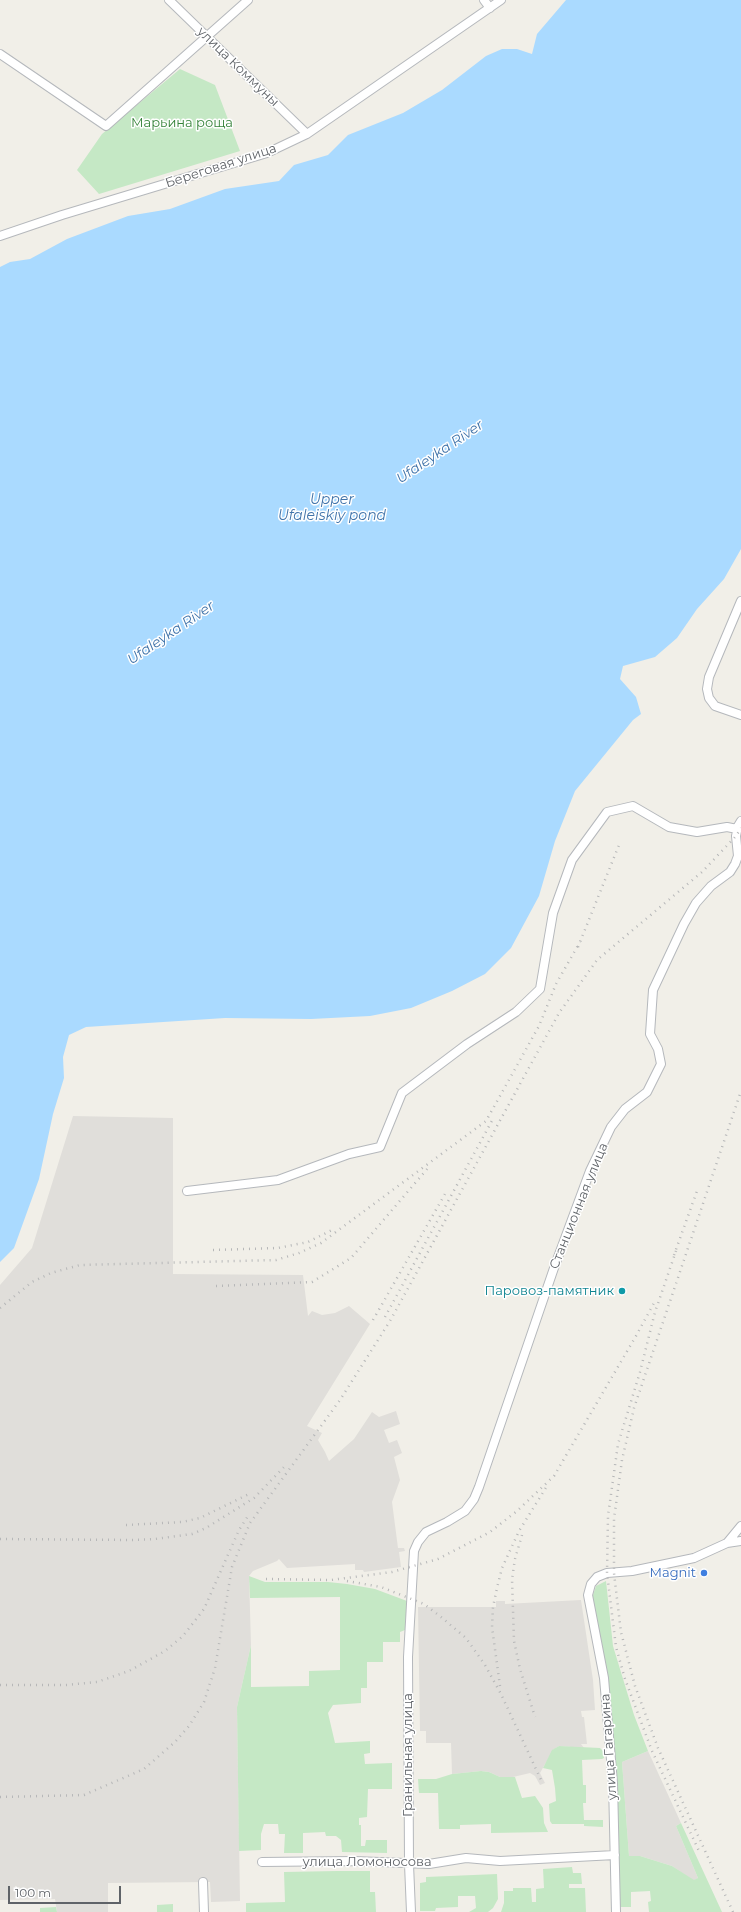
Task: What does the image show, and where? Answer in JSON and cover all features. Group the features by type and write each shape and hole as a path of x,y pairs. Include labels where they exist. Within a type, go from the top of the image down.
{"street":[{"name":"улица Коммуны","path":"169,0 307,134"},
{"path":"0,54 106,126 248,0"},
{"path":"484,0 490,8"},
{"name":"Береговая улица","path":"0,236 62,215 267,153 307,134 502,0"},
{"path":"741,601 709,677 707,689 709,698 715,706 741,715"},
{"path":"187,1191 278,1180 350,1154 380,1147 402,1093 467,1044 516,1012 540,988 553,913 572,860 607,812 633,806 669,827 697,832 727,827 737,829"},
{"name":"Станционная улица","path":"411,1599 414,1551 418,1542 426,1532 465,1511 474,1499 479,1488 554,1268 590,1171 611,1126 625,1109 647,1092 661,1064 658,1049 650,1034 653,990 684,924 696,903 711,886 730,872 735,864 738,856 736,836 737,829 741,821"},
{"path":"727,1543 741,1526"},
{"path":"727,1543 741,1541"},
{"name":"улица Гагарина","path":"616,1912 613,1783 605,1686 588,1595 591,1584 597,1577 607,1573 632,1571 694,1558 727,1543"},
{"name":"Гранильная улица","path":"411,1599 408,1657 409,1864 411,1912"},
{"name":"улица Ломоносова","path":"262,1862 355,1861 429,1864 466,1858 500,1861 615,1855"},
{"path":"203,1882 204,1912"}],"shaded area":[{"path":"73,1116 173,1118 173,1274 303,1275 308,1316 312,1311 322,1315 335,1313 349,1306 370,1324 307,1426 322,1433 318,1440 329,1461 354,1439 372,1412 379,1417 396,1411 400,1424 384,1430 389,1443 397,1440 402,1453 394,1457 400,1480 392,1502 398,1548 404,1548 405,1551 399,1552 401,1567 364,1572 363,1570 355,1570 355,1564 287,1568 279,1559 253,1571 249,1576 251,1645 237,1707 240,1901 211,1902 210,1882 108,1883 108,1912 57,1912 55,1899 0,1900 0,1285 32,1248"},
{"path":"581,1600 593,1680 595,1710 581,1711 582,1717 584,1717 587,1744 581,1744 584,1748 559,1746 553,1750 540,1773 545,1783 540,1785 535,1776 530,1773 513,1777 500,1777 489,1772 481,1771 452,1774 451,1743 426,1743 426,1731 420,1731 418,1607 496,1607 496,1601 505,1601 505,1604"},
{"path":"648,1751 681,1823 676,1826 698,1878 694,1881 672,1866 640,1856 629,1856 622,1762"}],"green space":[{"name":"Марьина роща","path":"180,69 215,85 240,151 99,194 77,170 102,134"},
{"path":"249,1576 265,1582 328,1582 347,1584 375,1589 407,1601 405,1630 400,1632 400,1642 383,1642 383,1662 367,1662 367,1688 361,1688 361,1703 333,1705 328,1713 335,1743 370,1741 370,1753 364,1754 365,1764 392,1763 392,1789 368,1789 367,1817 359,1818 359,1825 361,1825 361,1846 365,1846 366,1840 387,1840 387,1853 342,1852 341,1840 336,1836 326,1836 325,1832 303,1833 303,1853 284,1853 285,1834 279,1834 278,1824 264,1824 261,1834 261,1850 239,1851 237,1707 251,1645 251,1687 309,1686 309,1671 340,1670 340,1597 250,1598"},
{"path":"606,1581 613,1646 634,1715 648,1751 622,1762 629,1856 640,1856 672,1866 694,1880 698,1878 676,1826 681,1823 722,1912 649,1912 648,1902 651,1901 650,1891 631,1892 631,1907 620,1907 615,1769 592,1598 596,1586"},
{"path":"559,1746 600,1748 603,1751 604,1758 602,1759 582,1760 583,1785 586,1785 586,1803 583,1803 584,1820 603,1820 603,1827 584,1826 584,1824 552,1824 550,1821 549,1804 556,1801 555,1788 552,1770 543,1768 552,1750"},
{"path":"481,1771 489,1772 500,1777 515,1777 522,1798 535,1796 543,1808 544,1823 548,1832 491,1833 491,1824 460,1825 460,1829 439,1829 438,1793 419,1793 418,1779 436,1779 452,1774"},
{"path":"572,1867 573,1873 581,1873 582,1884 569,1884 569,1888 585,1888 586,1912 501,1912 504,1903 504,1891 513,1891 513,1888 531,1888 532,1902 536,1902 536,1889 544,1888 543,1869"},
{"path":"370,1871 370,1892 375,1892 376,1912 246,1912 246,1903 285,1902 284,1872"},
{"path":"497,1874 498,1899 493,1908 488,1912 469,1912 476,1908 475,1896 458,1896 458,1907 436,1908 435,1911 420,1911 420,1883 426,1882 426,1877"},
{"path":"173,1904 173,1912 157,1912 157,1905"},
{"path":"56,1907 57,1912 40,1912 40,1908"}],"water":[{"name":"Upper Ufaleiskiy pond","path":"566,0 741,0 741,549 724,579 697,609 677,638 655,657 623,666 620,679 636,697 641,714 633,720 575,791 555,841 539,896 511,948 485,974 452,991 411,1008 370,1016 311,1019 225,1018 86,1027 69,1035 63,1057 64,1078 53,1114 39,1179 14,1248 0,1262 0,267 10,262 30,259 67,239 128,216 170,209 225,189 279,181 294,165 328,155 348,135 403,113 442,90 486,56 502,49 517,49 532,54 537,34"}],"railway":[{"path":"0,1797 84,1795 144,1769 175,1742 189,1726 204,1702 215,1668 232,1567 250,1523 340,1400 390,1321 559,1013 597,960 702,872 736,836 741,828"},
{"path":"578,947 619,845"},
{"path":"0,1308 32,1282 51,1273 80,1265 276,1260 299,1253 321,1243 486,1121 539,1026 556,984 580,942"},
{"path":"733,1912 658,1748 635,1686 621,1632 614,1573 614,1519 622,1460 634,1408 741,1091"},
{"path":"385,1317 494,1117"},
{"path":"216,1286 312,1282 351,1258 428,1168"},
{"path":"674,1255 697,1191"},
{"path":"373,1320 445,1194"},
{"path":"213,1250 278,1248 308,1242 332,1230"},
{"path":"676,1251 655,1312 640,1372 618,1444 608,1516 607,1573 616,1647 625,1679 652,1751 699,1851"},
{"path":"266,1579 331,1580 392,1572 438,1559 490,1532 517,1511 554,1476 654,1303"},
{"path":"0,1539 132,1540 155,1539 192,1534 206,1528 254,1498 286,1465"},
{"path":"500,1686 492,1627 493,1607 497,1588 502,1568 519,1531 547,1486"},
{"path":"126,1525 182,1522 200,1518 249,1494"},
{"path":"0,1685 66,1685 97,1682 129,1671 165,1651 183,1636 204,1609 239,1530 248,1516"},
{"path":"522,1535 515,1559 512,1579 514,1641 520,1669 535,1717"},
{"path":"347,1581 381,1587 424,1604 466,1638 485,1665 501,1694 542,1782"}],"place":[{"name":"Паровоз-памятник","path":"622,1291"},
{"name":"Magnit","path":"704,1573"}],"water label":[{"name":"Ufaleyka River","path":"440,452"},
{"name":"Ufaleyka River","path":"171,633"}]}
